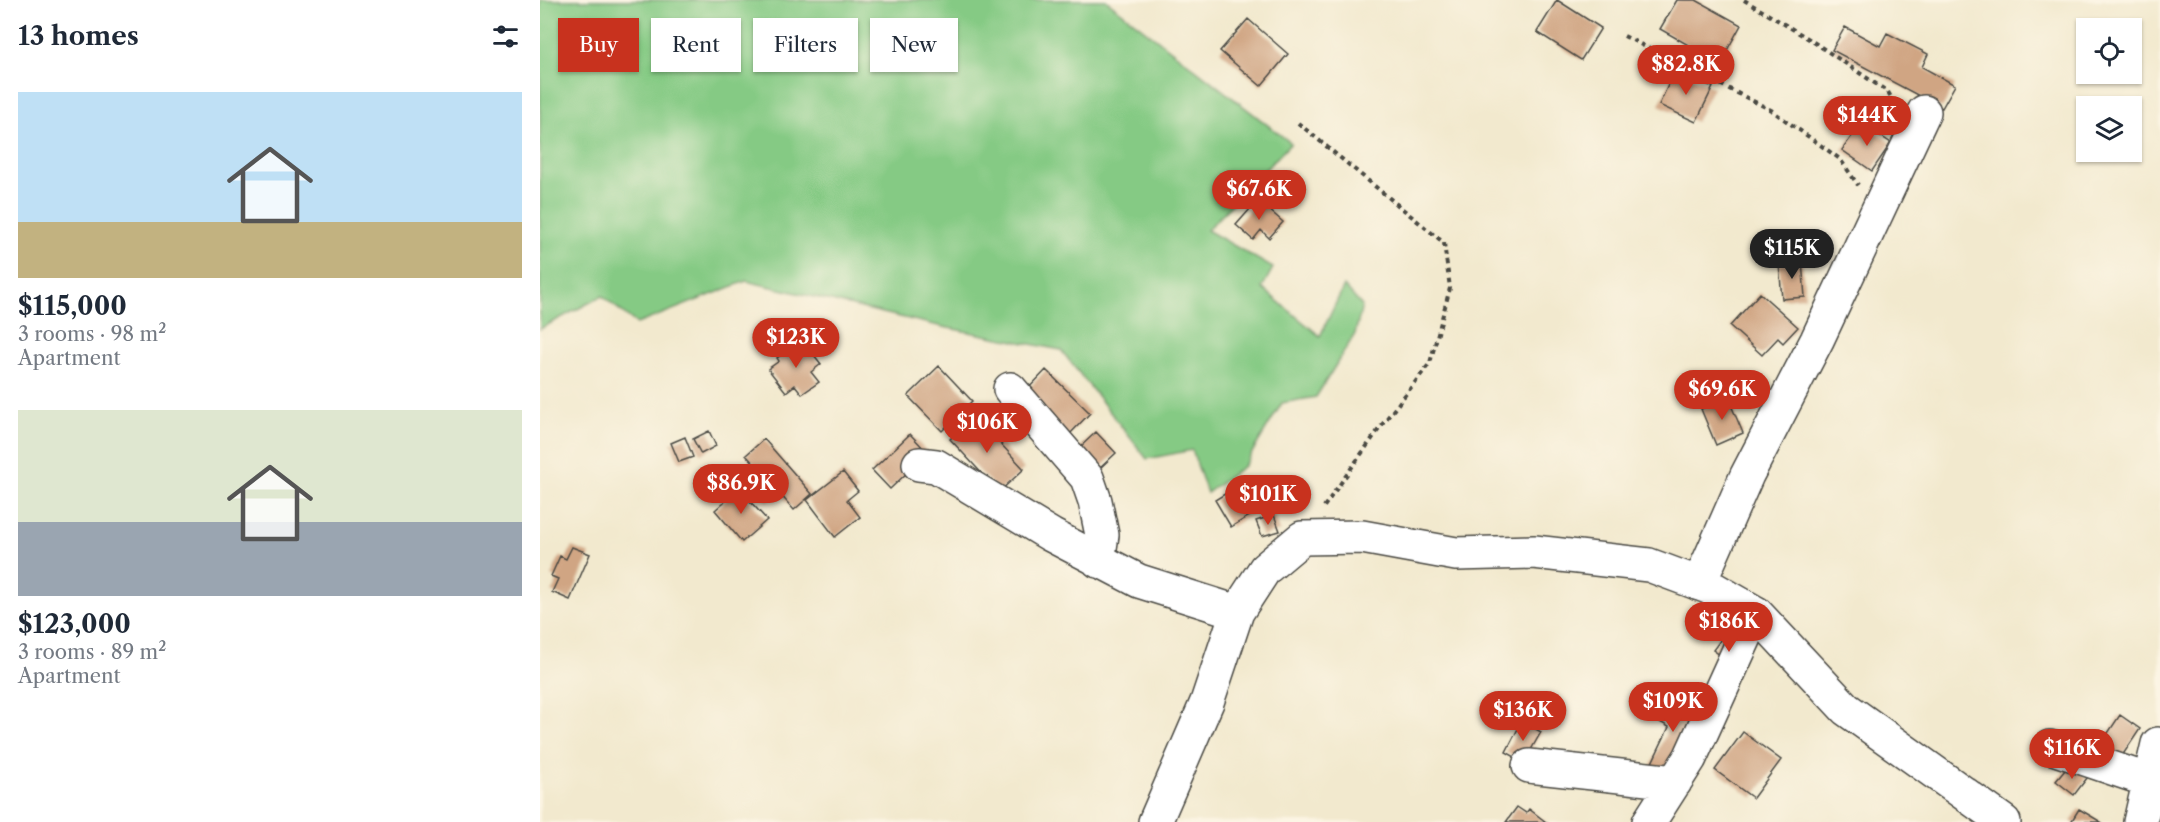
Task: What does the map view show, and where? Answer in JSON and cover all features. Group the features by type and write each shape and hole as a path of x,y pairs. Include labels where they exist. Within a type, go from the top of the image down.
{"street":[{"path":"1699,584 1747,474 1817,340 1919,123"},
{"path":"1010,388 1087,478 1095,501 1102,536 1098,561"},
{"path":"919,464 936,466 1051,536 1139,581 1237,612"},
{"path":"1155,822 1207,702 1237,612 1265,569 1302,538 1362,537 1456,554 1534,552 1649,565 1716,590 1755,613 1846,709 2004,822"},
{"path":"1649,822 1690,758 1755,613"},
{"path":"2140,822 2158,744"},
{"path":"2050,747 2150,781"},
{"path":"1529,766 1675,782"}],"path":[{"path":"1744,0 1809,39 1888,92 1919,123"},
{"path":"1624,36 1771,110 1840,159 1877,213"},
{"path":"1298,123 1444,243 1450,288 1430,363 1384,422 1302,538"}],"green space":[{"path":"540,0 1106,0 1291,143 1207,230 1273,268 1262,288 1320,336 1344,286 1362,306 1355,334 1316,397 1282,403 1244,466 1207,493 1192,450 1147,459 1061,350 943,327 746,281 637,324 602,296 540,329"}],"building":[{"path":"1557,0 1601,28 1581,60 1537,32"},
{"path":"1677,0 1696,0 1741,25 1720,63 1660,29"},
{"path":"1248,19 1288,54 1261,86 1220,51"},
{"path":"1845,27 1880,46 1887,33 1928,54 1922,67 1955,85 1942,108 1832,50"},
{"path":"1675,70 1713,87 1696,122 1659,105"},
{"path":"1861,123 1891,143 1872,171 1842,150"},
{"path":"1258,200 1283,222 1269,238 1261,230 1253,240 1236,225"},
{"path":"1802,262 1805,297 1782,299 1779,264"},
{"path":"1760,293 1798,327 1783,343 1778,338 1762,355 1730,326"},
{"path":"803,341 821,364 811,372 819,382 802,394 795,385 786,392 768,369 779,361 777,358"},
{"path":"939,366 972,401 942,431 908,396"},
{"path":"1046,370 1090,413 1068,436 1024,393"},
{"path":"1728,398 1743,433 1716,445 1701,409"},
{"path":"975,416 1024,469 999,492 950,439"},
{"path":"709,431 716,446 701,454 693,439"},
{"path":"1096,432 1116,453 1098,470 1078,449"},
{"path":"910,434 928,453 890,489 872,470"},
{"path":"685,437 693,457 679,462 671,443"},
{"path":"764,439 812,494 794,510 779,493 768,502 745,476 756,466 746,455"},
{"path":"843,472 858,491 847,500 860,517 835,537 807,500"},
{"path":"1241,484 1258,511 1231,527 1215,500"},
{"path":"739,489 767,520 742,542 715,510"},
{"path":"1274,515 1280,531 1262,536 1256,521"},
{"path":"572,547 590,554 570,600 552,592 558,579 551,576 560,556 566,559"},
{"path":"1724,635 1746,650 1730,671 1716,661 1720,655 1713,650"},
{"path":"1683,699 1699,707 1666,775 1650,767 1669,727 1658,721 1667,701 1679,706"},
{"path":"2120,715 2140,729 2118,762 2098,748"},
{"path":"1522,721 1541,732 1524,762 1506,752"},
{"path":"1743,732 1781,760 1753,798 1715,770"},
{"path":"2070,764 2087,778 2074,795 2056,781"},
{"path":"1517,807 1526,813 1529,809 1546,822 1506,822"},
{"path":"2079,809 2101,822 2071,822"}]}
